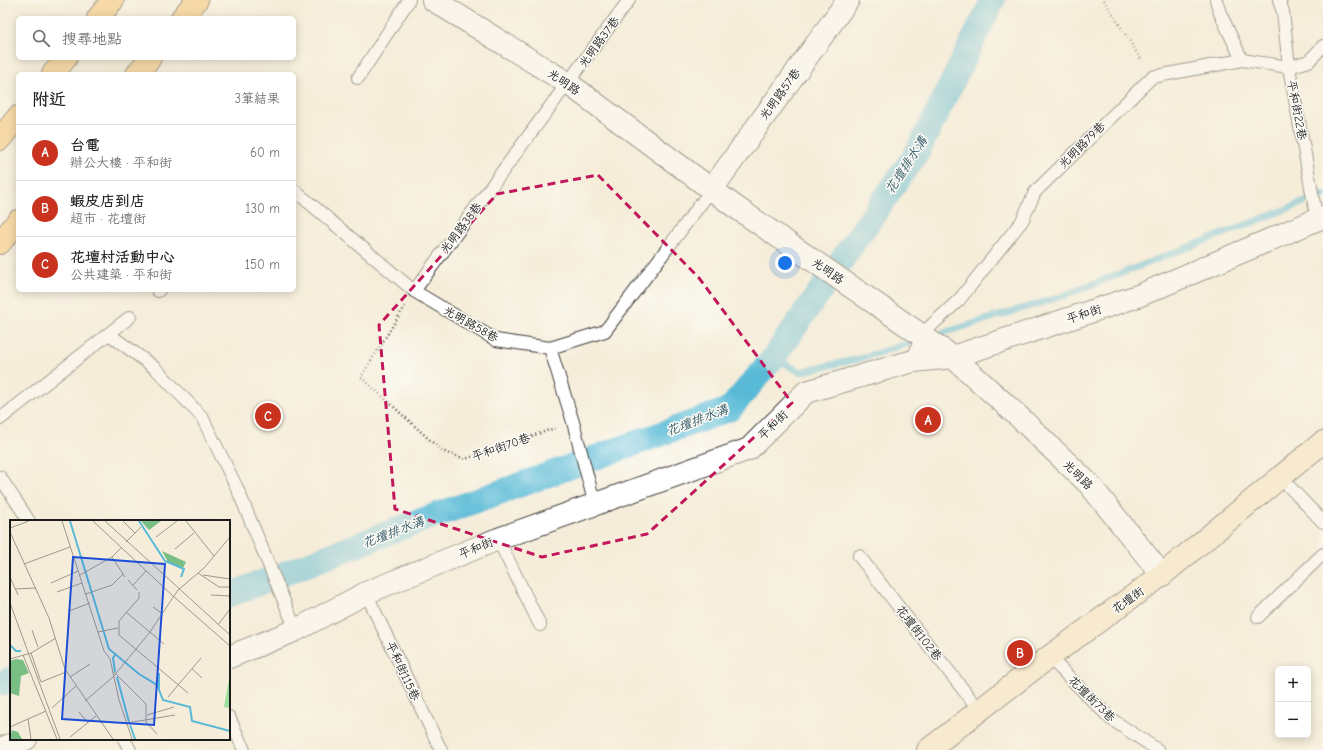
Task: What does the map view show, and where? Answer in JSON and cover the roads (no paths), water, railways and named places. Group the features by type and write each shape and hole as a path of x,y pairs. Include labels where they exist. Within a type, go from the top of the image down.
{"main road":[{"path":"100,16 113,0"},
{"path":"184,16 197,0"},
{"path":"55,72 64,60"},
{"path":"139,72 148,60"},
{"path":"0,139 16,119"},
{"path":"0,243 16,223"}],"street":[{"name":"光明路","path":"433,0 569,84 734,206 953,358 1018,416 1089,484 1162,575"},
{"name":"光明路57巷","path":"712,189 848,0"},
{"name":"平和街","path":"230,657 296,630 366,593 498,539 748,449 806,392 914,361 953,358 1138,296 1320,218"},
{"name":"花壇街","path":"934,748 979,710 1162,575 1323,442"},
{"path":"0,750 24,740"}],"lane":[{"path":"358,78 409,0"},
{"name":"光明路37巷","path":"569,84 629,0"},
{"path":"1216,0 1220,13 1242,60 1289,67 1309,62 1323,46"},
{"name":"平和街22巷","path":"1279,0 1283,12 1289,67 1320,218"},
{"name":"光明路79巷","path":"921,335 960,300 1022,221 1035,192 1152,77 1242,60"},
{"name":"光明路38巷","path":"414,292 569,84"},
{"name":"光明路58巷","path":"296,192 414,292 496,340 550,348 605,331 712,189"},
{"path":"0,419 130,317"},
{"path":"109,334 155,368 202,417 238,488 296,630"},
{"path":"914,361 921,335"},
{"path":"550,348 573,422 595,504"},
{"path":"0,477 28,520"},
{"path":"1280,477 1323,522"},
{"path":"498,539 540,625"},
{"path":"1258,617 1323,554"},
{"name":"花壇街102巷","path":"859,556 979,710"},
{"name":"平和街115巷","path":"366,593 440,750"},
{"name":"花壇街73巷","path":"1049,657 1111,719 1158,750"},
{"path":"230,719 244,750"},
{"path":"125,740 130,750"}],"waterway":[{"name":"花壇排水溝","path":"230,595 406,526 730,409 774,357 918,151 993,0"},
{"path":"930,337 1063,296 1323,195"},
{"path":"774,357 800,372 858,359 920,340"},
{"name":"花壇排水溝","path":"0,684 10,679"}],"place":[{"name":"花壇村活動中心","path":"268,416"},
{"name":"台電","path":"928,420"},
{"name":"蝦皮店到店","path":"1020,653"}]}
